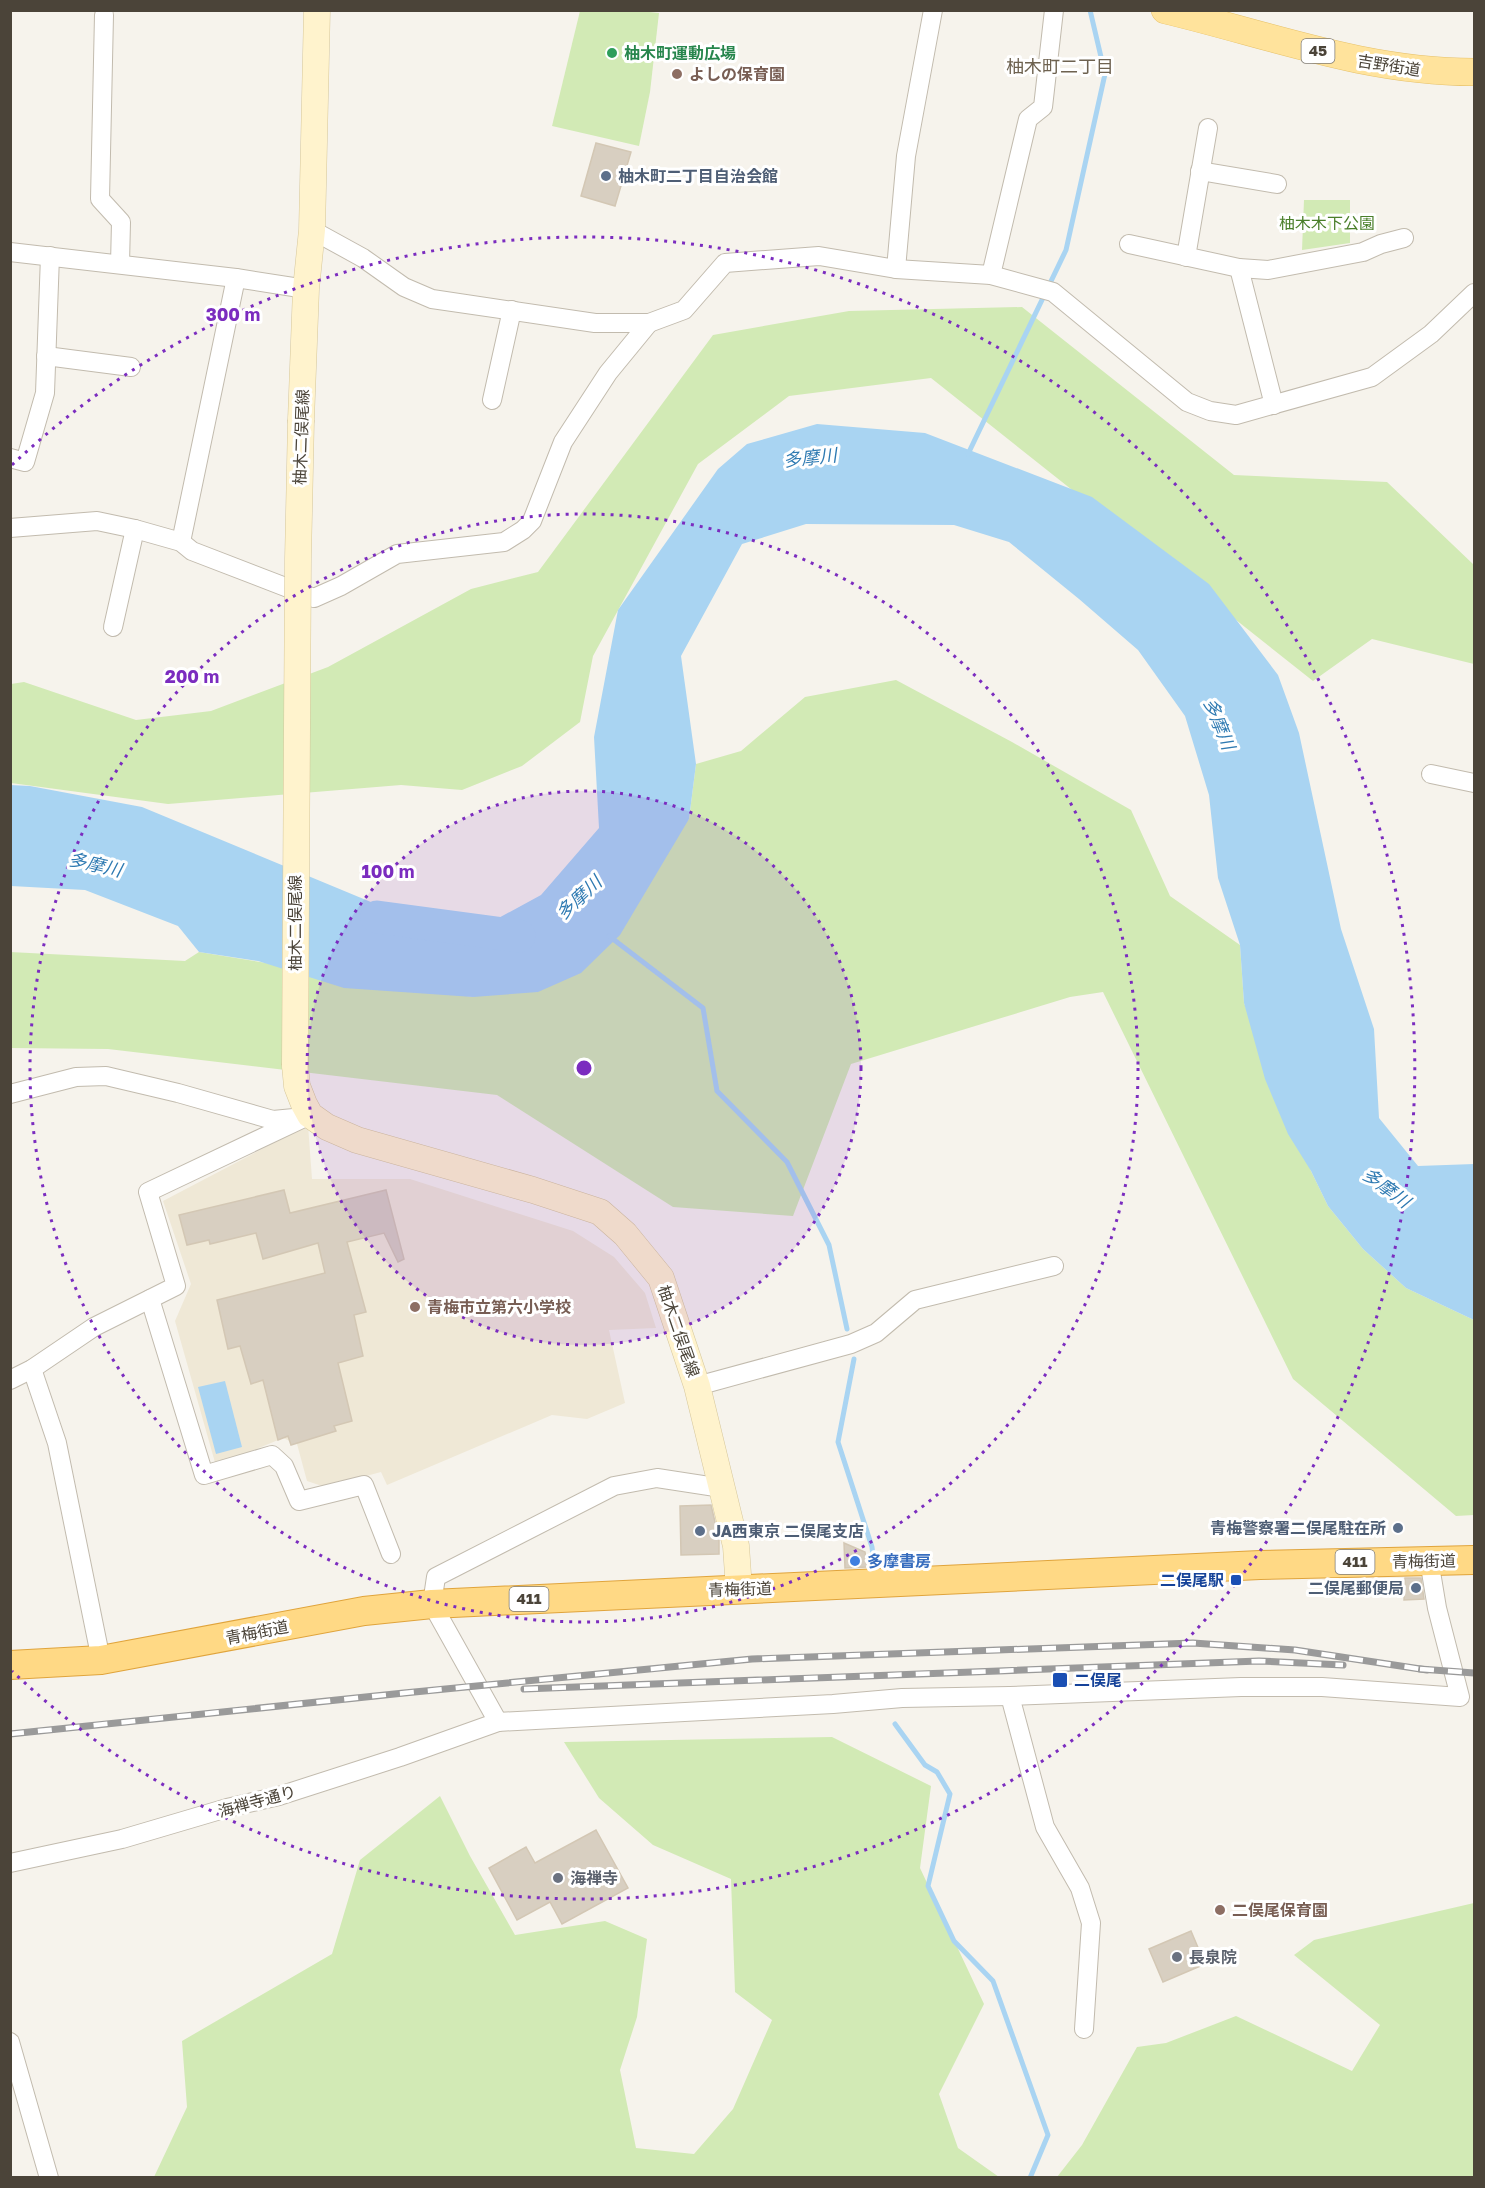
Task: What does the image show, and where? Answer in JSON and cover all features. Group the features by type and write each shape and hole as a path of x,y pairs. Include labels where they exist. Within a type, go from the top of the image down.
{"highway":[{"name":"青梅街道","path":"10,1665 101,1660 364,1611 432,1604 1260,1565 1474,1560"}],"main road":[{"name":"柚木二俣尾線","path":"317,10 312,230 306,289 298,559 295,1065 300,1096 310,1115 327,1128 357,1140 534,1190 600,1212 625,1234 661,1278 698,1386 736,1546 739,1589"},
{"name":"吉野街道","path":"1165,10 1355,60 1436,72 1474,72"}],"street":[{"path":"896,269 906,156 933,10"},
{"path":"991,275 1028,119 1043,107 1054,10"},
{"path":"104,15 100,199 121,222 120,264"},
{"path":"1186,257 1208,128"},
{"path":"1200,171 1277,184"},
{"path":"312,230 363,258 404,287 432,299 595,323 649,322 684,310 725,263 819,256 896,269 991,275 1053,292 1187,402 1210,411 1236,415 1372,377 1431,334 1474,293"},
{"path":"1129,244 1239,268 1268,270 1363,252 1404,237"},
{"path":"10,252 236,278 306,289"},
{"path":"10,458 25,462 45,393 50,256"},
{"path":"1239,268 1274,405"},
{"path":"181,542 236,278"},
{"path":"492,400 512,310"},
{"path":"10,528 97,521 135,529 181,542 192,551 314,598 341,586 397,554 504,542 532,521 563,442 608,373 649,322"},
{"path":"46,356 130,367"},
{"path":"113,627 135,529"},
{"path":"1431,774 1474,783"},
{"path":"10,1094 76,1077 106,1076 178,1093 273,1120 282,1121 310,1115"},
{"path":"10,1380 32,1369 94,1327 176,1286 148,1192 310,1115"},
{"path":"698,1386 851,1344 876,1333 915,1300 1054,1266"},
{"path":"150,1299 204,1475 272,1455 284,1466 299,1501 364,1485 392,1554"},
{"path":"32,1369 57,1443 101,1660"},
{"path":"498,1722 432,1604 436,1577 614,1486 657,1478 722,1488"},
{"name":"海禅寺通り","path":"10,1863 122,1839 227,1808 279,1796 498,1722 833,1704 902,1698 1252,1687 1322,1687 1460,1697 1437,1608 1429,1560"},
{"path":"1010,1696 1045,1827 1080,1888 1091,1923 1084,2030"},
{"path":"10,2042 49,2178"}],"shaded area":[{"name":"青梅市立第六小学校","path":"308,1125 312,1179 410,1179 573,1231 614,1257 645,1293 656,1328 609,1330 625,1403 587,1419 552,1415 387,1485 381,1472 325,1487 307,1481 297,1444 283,1438 216,1466 175,1321 191,1284 163,1201"}],"green space":[{"name":"柚木町運動広場","path":"630,10 659,13 650,92 639,146 552,126 580,11"},
{"name":"柚木木下公園","path":"1304,200 1350,200 1350,243 1302,250"},
{"path":"1022,307 1234,475 1387,482 1474,565 1474,664 1372,639 1313,681 931,378 789,396 698,464 593,656 580,722 522,766 462,790 401,785 168,804 11,783 11,684 24,682 136,720 211,711 328,667 471,589 538,572 713,335 849,311"},
{"path":"896,680 1012,742 1131,810 1170,896 1240,945 1244,1003 1311,1171 1328,1206 1363,1249 1406,1288 1474,1320 1474,1515 1456,1516 1293,1379 1103,992 1070,997 851,1064 793,1216 673,1207 497,1095 108,1049 11,1048 10,952 185,961 199,952 473,997 689,819 696,764 741,751 805,697"},
{"path":"832,1737 931,1786 920,1868 984,2004 939,2094 958,2148 999,2177 154,2177 187,2107 182,2041 332,1954 360,1860 440,1796 470,1856 515,1935 605,1921 647,1939 637,2017 620,2070 636,2148 694,2154 733,2109 772,2020 735,1992 731,1879 653,1845 599,1798 564,1742"},
{"path":"1474,1903 1474,2177 1057,2177 1082,2145 1137,2047 1166,2043 1236,2016 1352,2071 1380,2025 1294,1955 1314,1940"}],"water":[{"path":"817,424 925,433 1092,497 1209,584 1278,675 1299,733 1341,929 1374,1029 1379,1118 1418,1166 1474,1164 1474,1320 1406,1288 1363,1249 1328,1206 1311,1171 1288,1134 1265,1079 1244,1003 1240,945 1218,878 1209,795 1185,716 1138,650 1079,599 1009,542 954,525 806,524 742,544 681,656 696,764 689,819 620,935 581,973 538,992 473,997 344,988 258,961 199,952 178,926 85,890 11,886 10,785 30,786 142,807 460,939 541,895 599,828 594,737 618,610 718,469 747,444"},
{"path":"225,1381 242,1447 216,1454 198,1387"}],"building":[{"path":"596,143 631,152 615,206 581,196"},
{"path":"284,1190 290,1213 386,1190 404,1259 398,1262 384,1233 347,1242 366,1312 354,1315 363,1356 338,1363 352,1421 334,1426 336,1431 291,1445 288,1436 278,1440 263,1380 251,1384 240,1346 228,1349 217,1300 325,1273 318,1243 263,1259 256,1233 210,1244 209,1240 187,1245 179,1215"},
{"path":"711,1505 719,1539 719,1554 681,1555 680,1506"},
{"name":"多摩書房","path":"844,1543 865,1552 867,1567 845,1568"},
{"name":"二俣尾郵便局","path":"1405,1578 1421,1578 1424,1599 1404,1600"},
{"name":"海禅寺","path":"596,1830 628,1888 562,1924 550,1902 517,1920 489,1868 526,1847 535,1863"},
{"name":"長泉院","path":"1191,1931 1205,1964 1163,1982 1149,1949"}],"waterway":[{"path":"968,454 1066,250 1105,74 1090,10"},
{"name":"多摩川","path":"377,917 519,936"},
{"path":"609,936 703,1008 717,1091 787,1162 829,1245 847,1329"},
{"path":"854,1359 838,1442 872,1547 874,1566"},
{"path":"895,1724 925,1765 937,1772 950,1794 928,1886 954,1941 993,1981 1048,2135 1030,2178"}],"railway":[{"path":"10,1734 752,1659 1193,1643 1295,1650 1427,1670"},
{"path":"524,1689 1259,1661 1343,1665"},
{"path":"1420,1669 1474,1673"}],"place":[{"name":"柚木町運動広場","path":"612,53"},
{"name":"よしの保育園","path":"677,74"},
{"name":"柚木町二丁目自治会館","path":"606,176"},
{"name":"青梅市立第六小学校","path":"415,1307"},
{"name":"青梅警察署二俣尾駐在所","path":"1398,1528"},
{"name":"JA西東京 二俣尾支店","path":"700,1531"},
{"name":"多摩書房","path":"855,1561"},
{"name":"二俣尾駅","path":"1236,1580"},
{"name":"二俣尾郵便局","path":"1416,1588"},
{"name":"二俣尾","path":"1060,1680"},
{"name":"海禅寺","path":"558,1878"},
{"name":"二俣尾保育園","path":"1220,1910"},
{"name":"長泉院","path":"1177,1957"}],"district":[{"name":"柚木町二丁目","path":"1060,67"}]}
